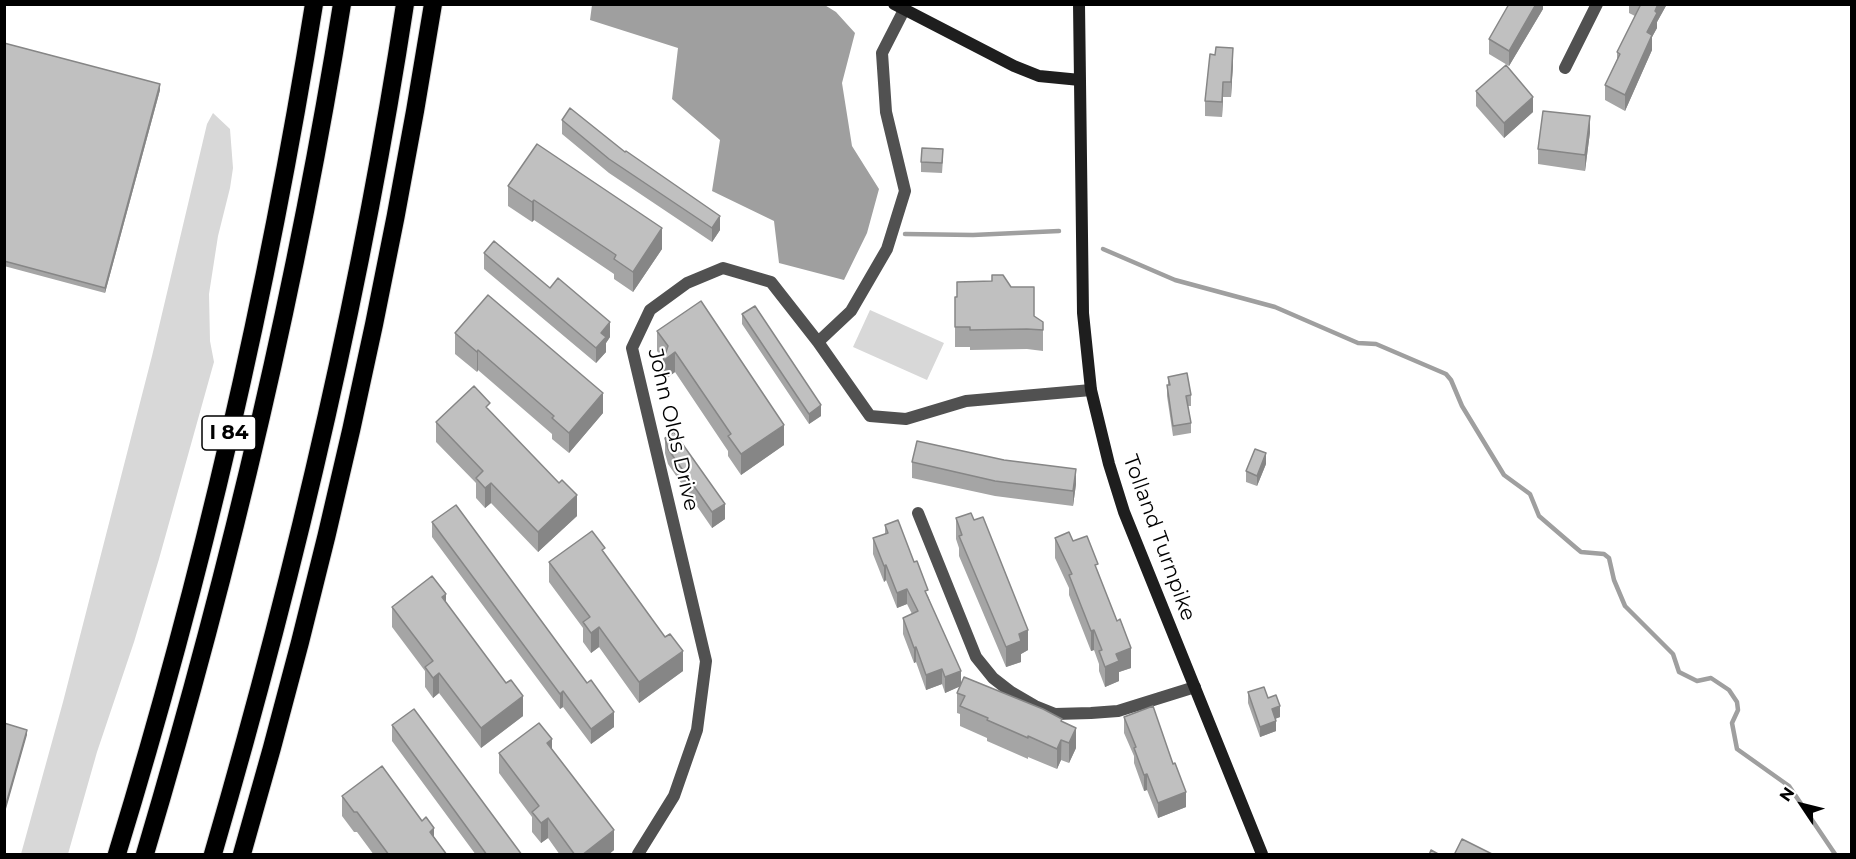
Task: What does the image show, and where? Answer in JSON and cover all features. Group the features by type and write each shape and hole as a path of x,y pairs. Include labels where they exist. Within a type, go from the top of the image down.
{"highway":[{"name":"I 84","path":"117,855 174,653 240,384 273,228 314,4"},
{"path":"145,855 206,638 266,397 305,210 342,4"},
{"path":"213,855 279,615 329,405 368,218 405,4"},
{"path":"242,855 288,690 352,431 386,271 433,4"}],"street":[{"name":"Tolland Turnpike","path":"1079,4 1083,313 1091,390 1109,464 1124,512 1263,855"},
{"path":"1565,68 1597,4"},
{"path":"818,342 851,311 887,249 905,191 886,112 882,53 899,8 1014,66 1039,76 1080,80"},
{"name":"John Olds Drive","path":"638,855 674,796 678,785 697,729 706,662 632,348 650,310 687,283 723,268 771,282 818,342 870,416 906,419 966,400 1091,390"},
{"path":"918,513 975,657 993,678 1011,692 1055,714 1118,711 1195,687"}],"shaded area":[{"path":"823,4 836,12 855,33 842,83 852,146 879,189 867,233 844,280 779,263 774,221 712,191 720,140 672,99 678,48 590,20 592,5"},
{"path":"213,113 230,129 233,168 218,236 209,294 210,341 214,362 159,559 97,752 68,854 21,854 63,702 152,356 207,124"},
{"path":"870,310 944,343 927,380 853,347"}],"building":[{"path":"1509,4 1536,4 1509,51 1489,39"},
{"path":"1641,4 1658,4 1655,11 1657,13 1647,32 1652,35 1625,95 1605,85 1620,54 1617,52"},
{"path":"4,43 160,84 105,288 4,261"},
{"path":"1216,47 1233,48 1231,82 1223,82 1222,102 1205,101 1210,54 1215,55"},
{"path":"1506,65 1533,97 1504,123 1476,91"},
{"path":"570,108 625,152 720,216 712,228 609,159 562,120"},
{"path":"1543,111 1590,116 1585,155 1538,149"},
{"path":"537,144 662,228 633,272 614,259 616,255 534,200 532,202 508,186"},
{"path":"922,148 943,149 942,163 921,162"},
{"path":"494,241 550,288 558,278 610,322 601,333 606,337 596,348 484,253"},
{"path":"992,275 1003,275 1011,287 1034,287 1034,316 1043,322 1043,330 970,330 970,327 955,327 957,282 992,281"},
{"path":"488,295 603,393 569,433 552,418 554,416 455,333"},
{"path":"701,301 784,425 741,454 728,436 731,434 675,352 663,361 668,346 657,331"},
{"path":"755,306 821,405 809,414 742,314"},
{"path":"1187,373 1191,395 1186,396 1191,423 1173,426 1167,385 1170,385 1168,377"},
{"path":"474,386 490,403 486,407 559,483 562,480 577,495 538,532 491,483 485,488 476,478 483,471 436,422"},
{"path":"674,432 725,504 712,512 668,449 665,438"},
{"path":"917,441 1004,460 1076,469 1073,491 995,481 912,462"},
{"path":"1255,449 1266,453 1257,476 1246,471"},
{"path":"456,505 587,683 591,680 614,712 591,729 563,691 560,694 432,522"},
{"path":"971,513 974,520 983,517 1028,630 1019,634 1021,641 1006,647 959,536 962,535 956,518"},
{"path":"898,520 914,562 917,561 928,590 925,591 961,671 945,677 942,669 926,675 903,618 918,611 907,589 897,593 873,538 888,533 885,525"},
{"path":"592,531 605,548 602,550 665,637 670,634 683,651 639,682 599,627 591,633 583,622 590,617 549,562"},
{"path":"1069,532 1073,541 1087,536 1098,564 1095,565 1117,621 1120,619 1131,648 1116,654 1119,661 1105,667 1099,651 1102,650 1094,630 1091,631 1069,575 1072,574 1055,538"},
{"path":"432,576 446,594 442,597 506,683 511,680 523,696 481,728 439,673 433,678 425,667 433,661 392,607"},
{"path":"964,677 1062,719 1061,721 1076,728 1069,743 1061,740 1057,749 987,720 988,718 960,706 965,696 957,693"},
{"path":"1264,687 1268,698 1276,695 1280,706 1272,709 1276,721 1260,727 1248,692"},
{"path":"1153,706 1173,764 1175,763 1186,792 1158,803 1147,774 1144,775 1124,717"},
{"path":"414,709 522,855 487,855 392,725"},
{"path":"4,723 27,730 4,811"},
{"path":"539,723 552,739 547,743 614,830 582,855 575,855 548,818 541,823 532,812 539,806 499,753"},
{"path":"382,766 422,821 426,817 434,828 430,832 447,855 389,855 342,796"},
{"path":"1462,839 1494,855 1454,855"},
{"path":"1431,850 1440,855 1429,855"}],"waterway":[{"path":"905,234 973,235 1059,231"},
{"path":"1103,249 1175,280 1275,307 1358,343 1376,344 1446,374 1462,406 1504,475 1530,494 1539,516 1581,552 1604,554 1609,558 1614,580 1625,606 1673,654 1679,672 1697,681 1711,678 1729,690 1737,702 1738,710 1732,723 1737,749 1789,786 1835,854"}]}
